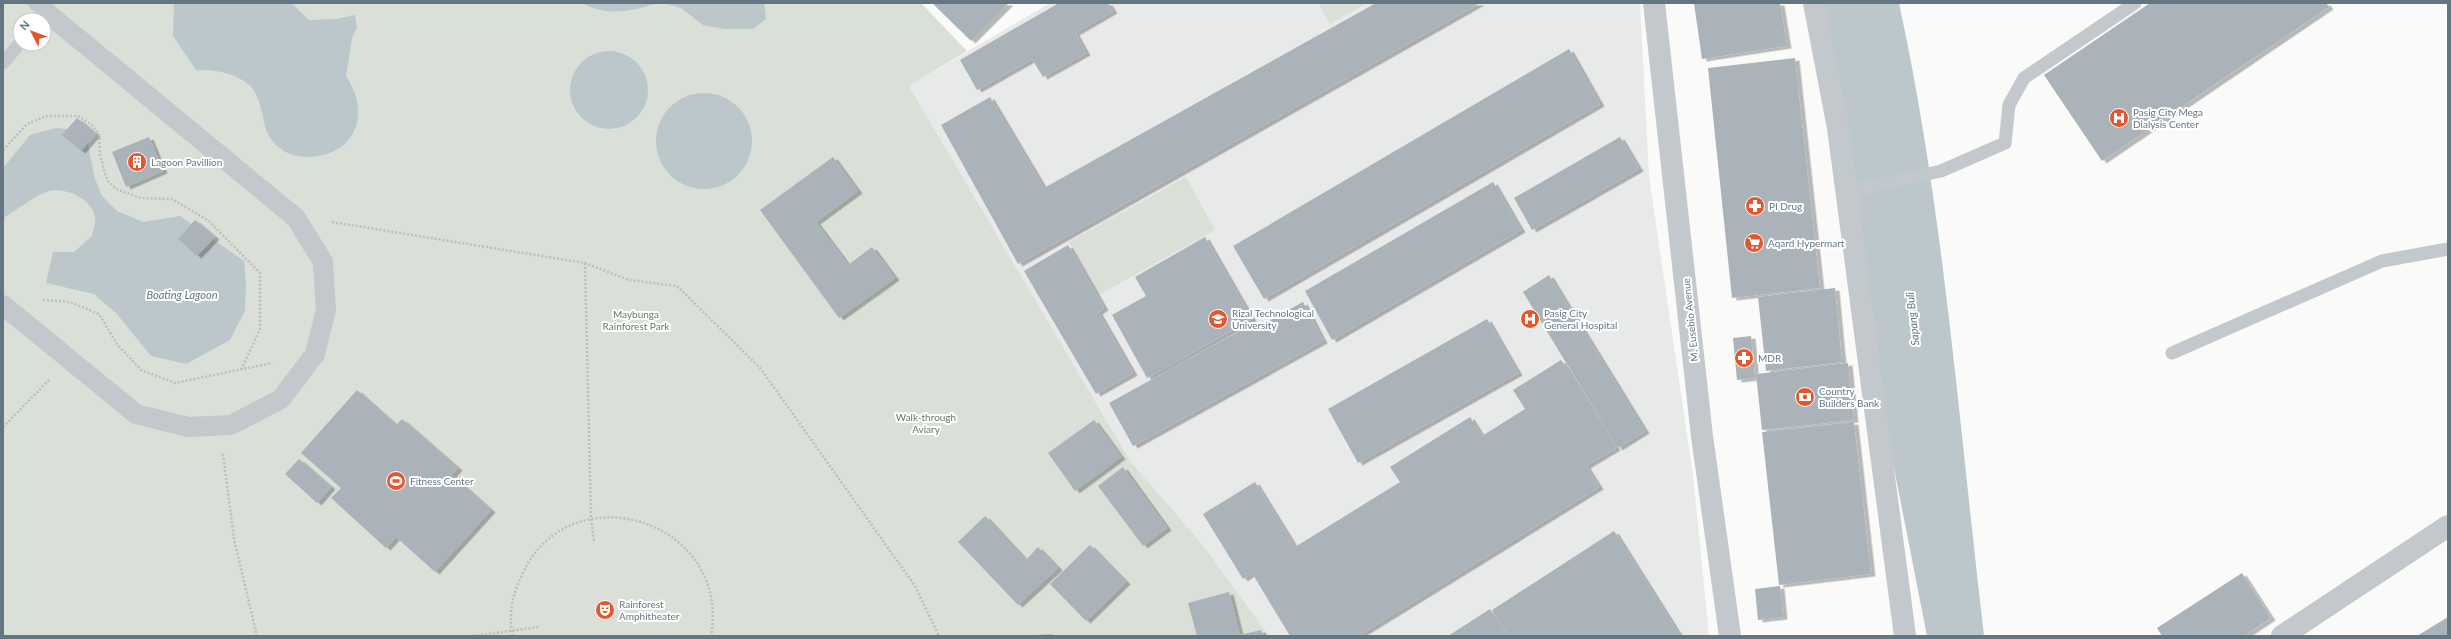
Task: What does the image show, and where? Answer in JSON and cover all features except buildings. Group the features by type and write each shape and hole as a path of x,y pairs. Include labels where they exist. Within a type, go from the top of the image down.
{"street":[{"name":"M. Eusebio Avenue","path":"1654,3 1702,436 1730,636"},
{"path":"1814,3 1850,192 1905,636"},
{"path":"3,305 136,414 188,427 231,425 281,399 315,354 326,310 323,262 296,218 52,22"},
{"path":"2282,636 2448,526"}],"lane":[{"path":"1850,192 1941,171 2005,143 2010,105 2024,78 2135,3"},
{"path":"3,63 12,52"},
{"path":"2172,352 2382,261 2448,249"}],"path":[{"path":"3,150 27,124 46,116 78,116 92,124 99,134 100,155 107,180 116,189 141,198 172,199 210,221 260,273 260,329 241,370 175,383 141,370 117,344 99,314 70,302 42,300"},
{"path":"296,218 585,263 629,280 677,286 762,369 915,586 939,636"},
{"path":"585,263 591,519 594,541"},
{"path":"3,427 69,359"},
{"path":"219,426 234,539 257,636"},
{"path":"513,636 511,612 515,590 524,568 537,550 554,535 574,524 591,519 618,517 641,520 662,529 680,542 695,559 706,579 712,601 713,624 711,636"},
{"path":"473,636 539,627"}],"shaded area":[{"path":"1050,3 1640,3 1649,177 1693,475 1709,636 1269,636 1203,545 1131,462 909,86"}],"green space":[{"name":"Maybunga Rainforest Park","path":"3,3 921,3 967,51 909,86 1131,462 1203,545 1269,636 3,636"},
{"path":"1318,3 1367,3 1330,24"},
{"path":"1186,177 1215,230 1099,295 1069,242"}],"water":[{"path":"174,3 291,3 309,20 337,19 355,15 357,28 352,38 346,76 358,105 358,120 353,133 347,141 341,147 331,152 310,157 290,154 281,149 273,142 267,132 256,94 248,84 224,72 196,70 173,36"},
{"path":"582,3 657,3 629,10 610,11 600,10"},
{"path":"664,3 764,3 766,19 753,29 724,29 703,25 681,8"},
{"name":"Sapang Buli","path":"1822,3 1899,3 1915,81 1939,239 1984,636 1927,636 1883,412 1856,180"},
{"path":"609,51 624,54 637,62 645,75 648,90 645,105 637,118 624,126 609,129 594,126 581,118 573,105 570,90 573,75 581,62 594,54"},
{"path":"704,93 722,97 731,101 738,107 744,114 748,123 752,141 748,159 744,168 738,175 731,181 722,185 704,189 686,185 677,181 670,175 664,168 660,159 656,141 660,123 664,114 670,107 677,101 686,97"},
{"name":"Boating Lagoon","path":"56,128 78,130 87,140 95,179 102,196 117,211 143,222 180,216 244,261 246,283 245,311 230,340 186,364 151,356 116,313 94,294 46,283 53,252 74,252 92,236 95,225 93,211 84,200 78,196 56,190 39,195 3,218 3,168 30,135"}],"place":[{"name":"Pasig City Mega Dialysis Center","path":"2119,118"},
{"name":"Lagoon Pavillion","path":"137,162"},
{"name":"PI Drug","path":"1755,206"},
{"name":"Aqard Hypermart","path":"1754,243"},
{"name":"Rizal Technological University","path":"1218,319"},
{"name":"Pasig City General Hospital","path":"1530,319"},
{"name":"MDR","path":"1744,358"},
{"name":"Country Builders Bank","path":"1805,397"},
{"name":"Fitness Center","path":"396,481"},
{"name":"Rainforest Amphitheater","path":"605,610"}],"park label":[{"name":"Walk-through Aviary","path":"926,422"}]}
